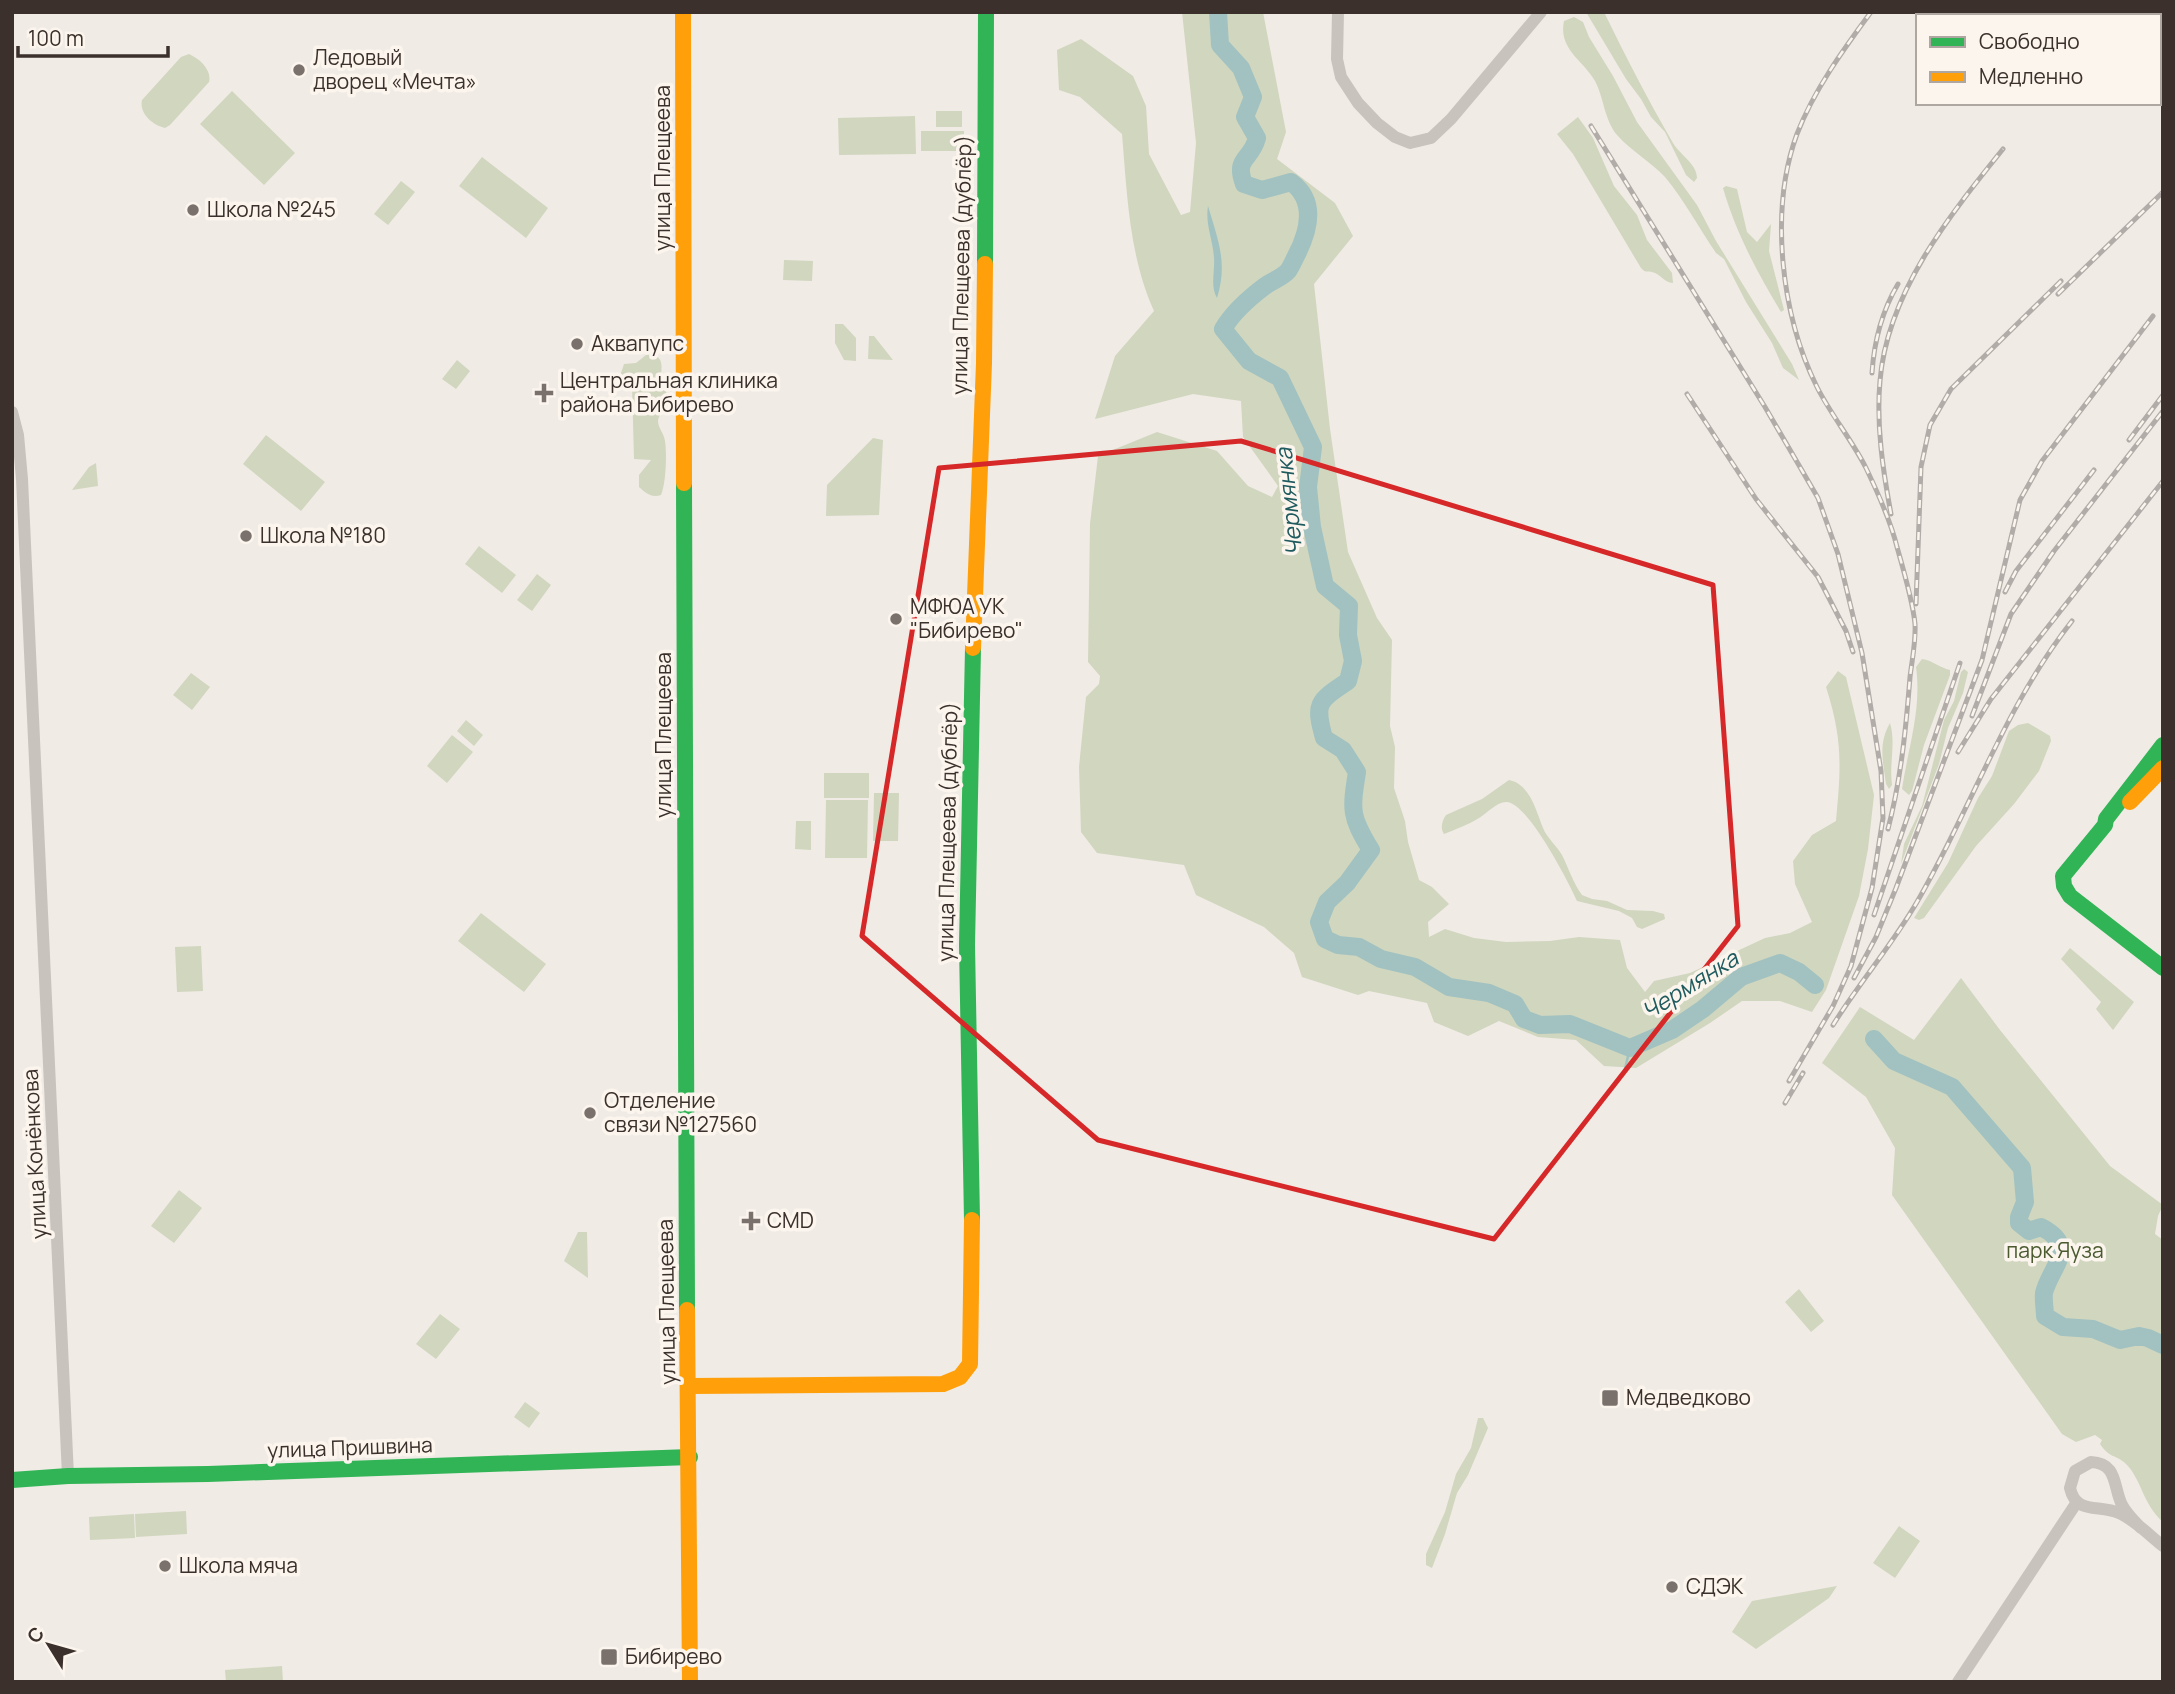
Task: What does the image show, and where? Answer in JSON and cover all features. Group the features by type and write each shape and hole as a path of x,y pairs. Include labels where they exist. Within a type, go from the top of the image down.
{"street":[{"name":"улица Плещеева","path":"683,12 690,1682"},
{"name":"улица Плещеева (дублёр)","path":"690,1386 943,1384 960,1377 971,1364 972,1242 967,945 970,710 984,363 986,12"},
{"path":"1338,12 1338,59 1341,77 1349,91 1377,123 1395,137 1410,143 1431,138 1541,12"},
{"name":"улица Конёнкова","path":"12,411 18,435 22,479 58,1202 68,1476"},
{"path":"2163,745 2106,819 2105,825 2063,876 2064,886 2070,896 2163,968"},
{"path":"2105,825 2110,824 2163,768"},
{"name":"улица Пришвина","path":"12,1480 690,1457"},
{"path":"2140,1528 2123,1507 2116,1490 2115,1478 2108,1468 2097,1463 2085,1464 2075,1471 2070,1482 2071,1493 2077,1502 2089,1508 2101,1507 2119,1513 2163,1546"},
{"path":"2101,1507 2111,1500 2116,1490"},
{"path":"1958,1682 2077,1502"}],"highlighted area":[{"path":"1241,441 1713,585 1738,926 1494,1239 1098,1140 862,936 939,468"}],"green space":[{"path":"1182,12 1263,12 1286,132 1277,159 1335,203 1353,236 1314,284 1330,429 1348,552 1377,618 1392,640 1390,726 1395,747 1394,788 1419,880 1432,887 1449,904 1428,922 1429,937 1445,929 1474,938 1506,942 1579,937 1620,940 1627,968 1645,992 1654,981 1690,973 1765,938 1790,933 1812,922 1795,884 1793,861 1812,835 1836,821 1839,785 1838,738 1826,687 1838,671 1846,677 1874,795 1859,896 1826,990 1812,1012 1780,1001 1742,1001 1636,1068 1604,1066 1576,1040 1538,1037 1499,1021 1468,1036 1434,1022 1427,1003 1369,991 1358,995 1302,977 1294,953 1264,927 1196,895 1184,865 1097,853 1081,832 1079,767 1086,697 1099,684 1100,676 1088,662 1090,524 1098,456 1157,432 1217,451 1248,486 1272,497 1278,486 1243,437 1241,401 1193,394 1095,419 1115,356 1154,311 1134,246 1122,134 1080,97 1059,90 1057,50 1081,39 1133,76 1146,106 1149,154 1181,215 1190,212 1196,143"},
{"path":"1586,12 1604,12 1673,143 1694,168 1697,178 1694,182 1686,175 1665,132 1651,117"},
{"path":"1574,17 1583,22 1637,122 1697,205 1799,380 1783,368 1772,343 1746,302 1724,259 1716,253 1672,186 1659,171 1622,141 1613,129 1595,81 1568,47 1565,39 1564,21"},
{"path":"189,54 204,65 209,73 209,82 165,128 151,121 145,114 142,100 181,57"},
{"path":"232,91 295,153 264,185 200,124"},
{"path":"936,111 962,111 962,127 936,127"},
{"path":"915,116 916,154 839,155 838,118"},
{"path":"1578,117 1593,138 1614,186 1637,215 1647,240 1672,273 1673,283 1641,268 1573,154 1557,134"},
{"path":"921,131 964,131 964,151 921,151"},
{"path":"482,157 548,208 526,238 459,186"},
{"path":"401,181 415,192 388,225 374,214"},
{"path":"1726,186 1737,189 1747,232 1757,242 1771,224 1769,251 1784,310 1781,312 1741,236 1728,205 1723,188"},
{"path":"784,260 813,261 812,281 783,280"},
{"path":"835,324 843,324 856,338 856,361 844,360 835,343"},
{"path":"869,336 874,336 893,360 868,359"},
{"path":"652,354 661,362 662,382 669,401 658,421 666,446 664,484 661,495 654,496 639,487 639,475 651,460 634,459 632,385 620,376 624,364 636,363"},
{"path":"457,360 470,371 456,389 442,379"},
{"path":"266,435 325,482 301,511 243,464"},
{"path":"873,438 883,440 879,515 826,516 827,485"},
{"path":"96,463 98,486 72,490 89,467"},
{"path":"479,546 516,575 502,593 465,564"},
{"path":"537,574 551,585 532,611 517,600"},
{"path":"1922,659 1950,670 1950,675 1909,795 1902,789 1916,713 1916,667"},
{"path":"1964,669 1968,672 1963,693 1948,728 1939,764 1901,864 1904,844 1922,806 1944,720 1954,701"},
{"path":"191,673 210,687 192,710 173,695"},
{"path":"466,720 483,735 474,746 457,731"},
{"path":"1890,723 1892,785 1889,789 1882,753"},
{"path":"2028,723 2050,736 2051,741 2039,771 1976,846 1924,918 1914,918 1948,863 1978,798 1992,776 2009,731"},
{"path":"452,735 473,752 447,783 427,766"},
{"path":"824,773 869,773 869,798 824,798"},
{"path":"1509,780 1527,792 1545,832 1562,855 1582,895 1607,901 1627,910 1664,914 1665,919 1642,929 1637,927 1632,918 1619,911 1577,901 1536,828 1515,805 1506,802 1499,804 1475,820 1444,834 1442,824 1446,815 1482,799"},
{"path":"874,793 899,793 898,841 873,841"},
{"path":"826,800 868,800 867,858 825,858"},
{"path":"796,821 811,821 811,850 795,849"},
{"path":"481,913 546,964 524,992 458,941"},
{"path":"201,946 203,991 177,992 175,947"},
{"path":"2070,948 2134,1002 2113,1030 2096,1009 2101,1002 2061,959"},
{"name":"парк Яуза","path":"1961,978 2110,1166 2163,1205 2155,1234 2163,1240 2163,1522 2151,1507 2131,1470 2104,1449 2100,1444 2102,1440 2095,1435 2076,1442 2062,1434 1892,1195 1895,1148 1866,1097 1822,1063 1860,1007 1914,1040"},
{"path":"179,1190 202,1208 174,1243 151,1226"},
{"path":"578,1232 587,1232 588,1278 564,1261"},
{"path":"1799,1289 1824,1321 1811,1332 1785,1302"},
{"path":"440,1314 460,1329 436,1359 416,1344"},
{"path":"525,1402 540,1413 529,1428 514,1417"},
{"path":"1478,1418 1483,1418 1488,1428 1468,1475 1457,1493 1432,1568 1426,1565 1426,1554 1445,1512 1456,1474 1471,1448"},
{"path":"186,1511 187,1534 136,1537 135,1514"},
{"path":"134,1514 135,1538 90,1540 89,1517"},
{"path":"1899,1526 1920,1541 1895,1578 1873,1563"},
{"path":"1837,1586 1829,1598 1756,1649 1732,1632 1752,1601"},
{"path":"282,1666 283,1682 226,1682 225,1670"}],"water":[{"path":"1208,206 1222,262 1217,298 1213,284 1214,258"}],"waterway":[{"name":"Чермянка","path":"1218,12 1220,45 1241,68 1253,97 1245,117 1257,138 1242,164 1244,184 1262,190 1291,182 1305,198 1307,207 1307,227 1288,271 1247,300 1223,329 1249,361 1280,378 1313,447 1308,487 1312,527 1325,586 1349,606 1348,635 1353,661 1348,681 1325,699 1321,704 1319,717 1324,738 1343,750 1357,772 1354,812 1359,829 1371,850 1347,883 1327,902 1319,922 1325,939 1338,945 1359,947 1381,959 1415,967 1449,987 1489,993 1515,1004 1524,1019 1540,1025 1570,1024 1630,1048 1672,1030 1703,1009 1741,977 1780,963 1799,972 1815,985"},
{"name":"Чермянка","path":"1874,1039 1894,1061 1952,1087 2022,1168 2025,1202 2019,1223 2029,1231 2041,1227 2053,1235 2061,1250 2044,1293 2045,1316 2063,1327 2093,1329 2120,1340 2139,1336 2163,1345"},
{"path":"1624,1073 1630,1048"}],"railway":[{"path":"1871,12 1821,86 1797,134 1783,195 1782,228 1787,295 1805,359 1817,387 1866,468 1879,497 1894,537 1914,615 1915,637 1905,734 1888,829"},
{"path":"1591,126 1765,407 1818,498 1838,554 1862,653 1881,771 1883,818 1872,888 1851,966 1833,1006 1789,1081"},
{"path":"1891,514 1879,414 1885,349 1895,317 1924,257 1962,201 2003,149"},
{"path":"2058,294 2163,192"},
{"path":"1916,604 1921,467 1930,425 1951,389 2061,281"},
{"path":"1872,373 1880,327 1898,284"},
{"path":"1854,978 1876,937 1896,888 1982,660 2020,500 2042,461 2153,316"},
{"path":"1687,394 1756,499 1818,577 1846,631 1853,652"},
{"path":"2129,440 2163,395"},
{"path":"1972,716 2011,614 2054,551 2163,411"},
{"path":"2005,592 2016,571 2094,470"},
{"path":"1958,752 1991,699 2163,481"},
{"path":"1833,1025 1917,902 2027,688 2072,621"},
{"path":"1874,915 1960,663"},
{"path":"1785,1103 1803,1073"}],"traffic: fast":[{"path":"985,264 986,12"},
{"path":"684,483 687,1310"},
{"path":"972,1220 967,945 973,648"},
{"path":"2163,745 2106,819 2105,825 2063,876 2064,886 2070,896 2163,968"},
{"path":"12,1480 690,1457"}],"traffic: slow":[{"path":"683,12 684,483"},
{"path":"973,648 985,264"},
{"path":"2130,802 2163,768"},
{"path":"690,1386 943,1384 960,1377 970,1364 972,1220"},
{"path":"687,1310 690,1682"}],"place":[{"name":"Ледовый дворец «Мечта»","path":"299,70"},
{"name":"Школа №245","path":"193,210"},
{"name":"Аквапупс","path":"577,344"},
{"name":"Центральная клиника района Бибирево","path":"544,393"},
{"name":"Школа №180","path":"246,536"},
{"name":"МФЮА УК \"Бибирево\"","path":"896,619"},
{"name":"Отделение связи №127560","path":"590,1113"},
{"name":"CMD","path":"751,1221"},
{"name":"Медведково","path":"1610,1398"},
{"name":"Школа мяча","path":"165,1566"},
{"name":"СДЭК","path":"1672,1587"},
{"name":"Бибирево","path":"609,1657"}]}
